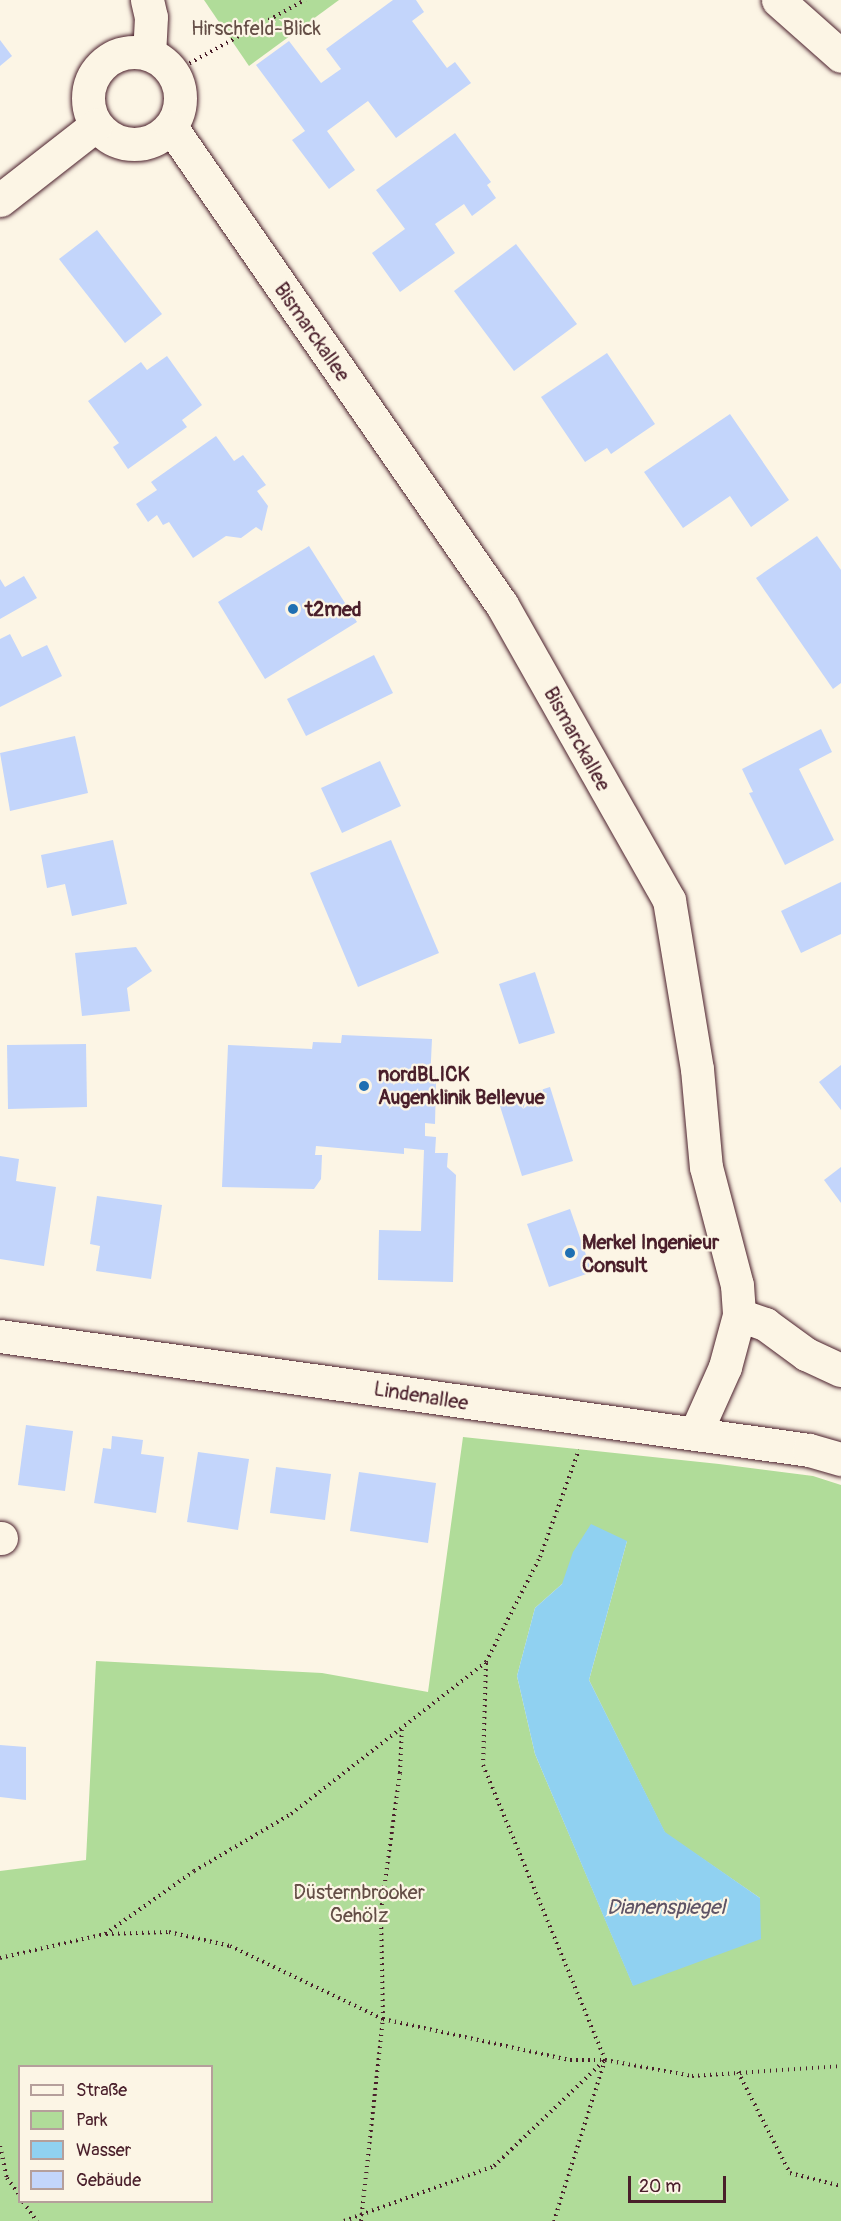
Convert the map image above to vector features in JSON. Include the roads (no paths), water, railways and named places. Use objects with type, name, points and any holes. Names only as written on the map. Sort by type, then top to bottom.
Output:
[{"type":"street","points":[[147,0],[161,63],[181,100],[171,127],[160,137],[133,144],[106,135],[96,125],[88,98],[97,70],[121,54],[161,63]]},
{"type":"street","points":[[778,0],[841,56]]},
{"type":"street","points":[[0,200],[96,125]]},
{"type":"street","name":"Bismarckallee","points":[[171,127],[502,605],[669,900],[697,1069],[706,1167],[737,1285],[739,1315],[725,1367],[694,1434]]},
{"type":"street","points":[[739,1315],[765,1324],[806,1354],[841,1370]]},
{"type":"street","name":"Lindenallee","points":[[0,1336],[590,1422],[809,1450],[841,1459]]},
{"type":"water","name":"Dianenspiegel","points":[[591,1524],[627,1541],[589,1680],[665,1832],[760,1898],[761,1939],[633,1986],[535,1754],[517,1676],[535,1608],[562,1584],[573,1552]]},
{"type":"place","name":"t2med","points":[[293,609]]},
{"type":"place","name":"nordBLICK Augenklinik Bellevue","points":[[364,1086]]},
{"type":"place","name":"Merkel Ingenieur Consult","points":[[570,1253]]},
{"type":"park label","name":"Hirschfeld-Blick","points":[[256,28]]},
{"type":"park label","name":"Düsternbrooker Gehölz","points":[[359,1904]]}]
